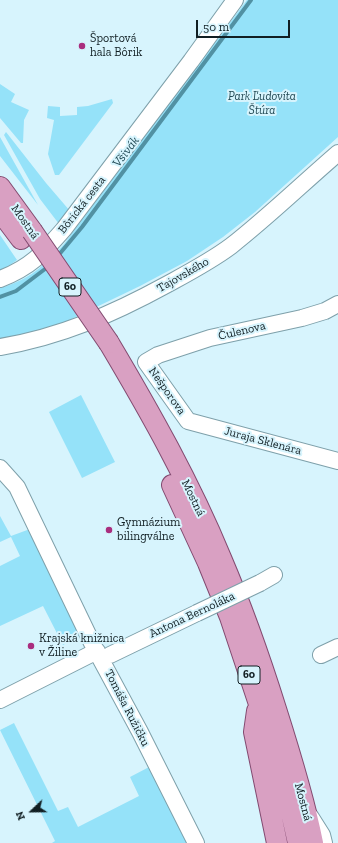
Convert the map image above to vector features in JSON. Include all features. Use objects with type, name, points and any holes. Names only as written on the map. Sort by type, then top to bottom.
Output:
[{"type":"main road","points":[[0,176],[24,232]]},
{"type":"main road","name":"Mostná","points":[[0,187],[24,232],[103,347],[139,393],[198,506],[221,556],[260,659],[287,742],[313,843]]},
{"type":"main road","name":"Mostná","points":[[0,211],[24,232]]},
{"type":"main road","points":[[0,221],[24,232]]},
{"type":"main road","name":"Mostná","points":[[103,347],[185,511],[230,617],[285,786],[298,843]]},
{"type":"main road","points":[[258,701],[254,732],[277,843]]},
{"type":"street","name":"Bôrická cesta","points":[[0,279],[23,269],[44,253],[192,61],[236,0]]},
{"type":"street","name":"Tajovského","points":[[0,347],[28,342],[58,334],[89,322],[145,297],[194,271],[262,222],[338,153]]},
{"type":"street","name":"Čulenova","points":[[146,362],[158,354],[210,338],[302,318],[338,304]]},
{"type":"street","name":"Nešporova","points":[[146,362],[188,420]]},
{"type":"street","name":"Juraja Sklenára","points":[[188,420],[338,461]]},
{"type":"street","name":"Tomáša Ružičku","points":[[0,468],[17,487],[103,653],[106,666],[196,843]]},
{"type":"street","name":"Antona Bernoláka","points":[[0,700],[103,653],[197,614],[274,575]]},
{"type":"street","points":[[321,655],[338,647]]},
{"type":"street","points":[[304,805],[322,835],[324,843]]},
{"type":"green space","name":"Park Ľudovíta Štúra","points":[[247,0],[338,0],[338,137],[255,212],[223,237],[187,261],[140,286],[59,325],[0,339],[0,288],[28,276],[50,259],[64,244]]},
{"type":"green space","points":[[0,84],[15,94],[11,102],[29,110],[24,120],[23,143],[21,143],[0,118]]},
{"type":"green space","points":[[112,99],[113,103],[59,175],[55,175],[48,154],[54,120],[47,118],[48,106],[60,107],[60,116],[77,115],[77,107],[88,106]]},
{"type":"green space","points":[[6,132],[70,211],[59,224],[40,199],[4,135]]},
{"type":"green space","points":[[0,137],[38,205],[0,156]]},
{"type":"green space","points":[[0,235],[17,260],[0,272]]},
{"type":"green space","points":[[81,395],[115,462],[82,478],[49,412]]},
{"type":"green space","points":[[0,516],[11,536],[30,529],[82,635],[63,645],[43,606],[0,626],[0,566],[20,556],[11,537],[0,542]]},
{"type":"green space","points":[[14,723],[58,811],[68,807],[78,827],[139,796],[130,777],[151,766],[190,843],[52,843],[55,841],[0,730]]},
{"type":"waterway","name":"Všivák","points":[[57,257],[82,227],[251,0]]},
{"type":"waterway","name":"Všivák","points":[[0,297],[16,291],[49,266]]},
{"type":"place","name":"Športová hala Bôrik","points":[[82,46]]},
{"type":"place","name":"Gymnázium bilingválne","points":[[109,530]]},
{"type":"place","name":"Krajská knižnica v Žiline","points":[[31,646]]}]
